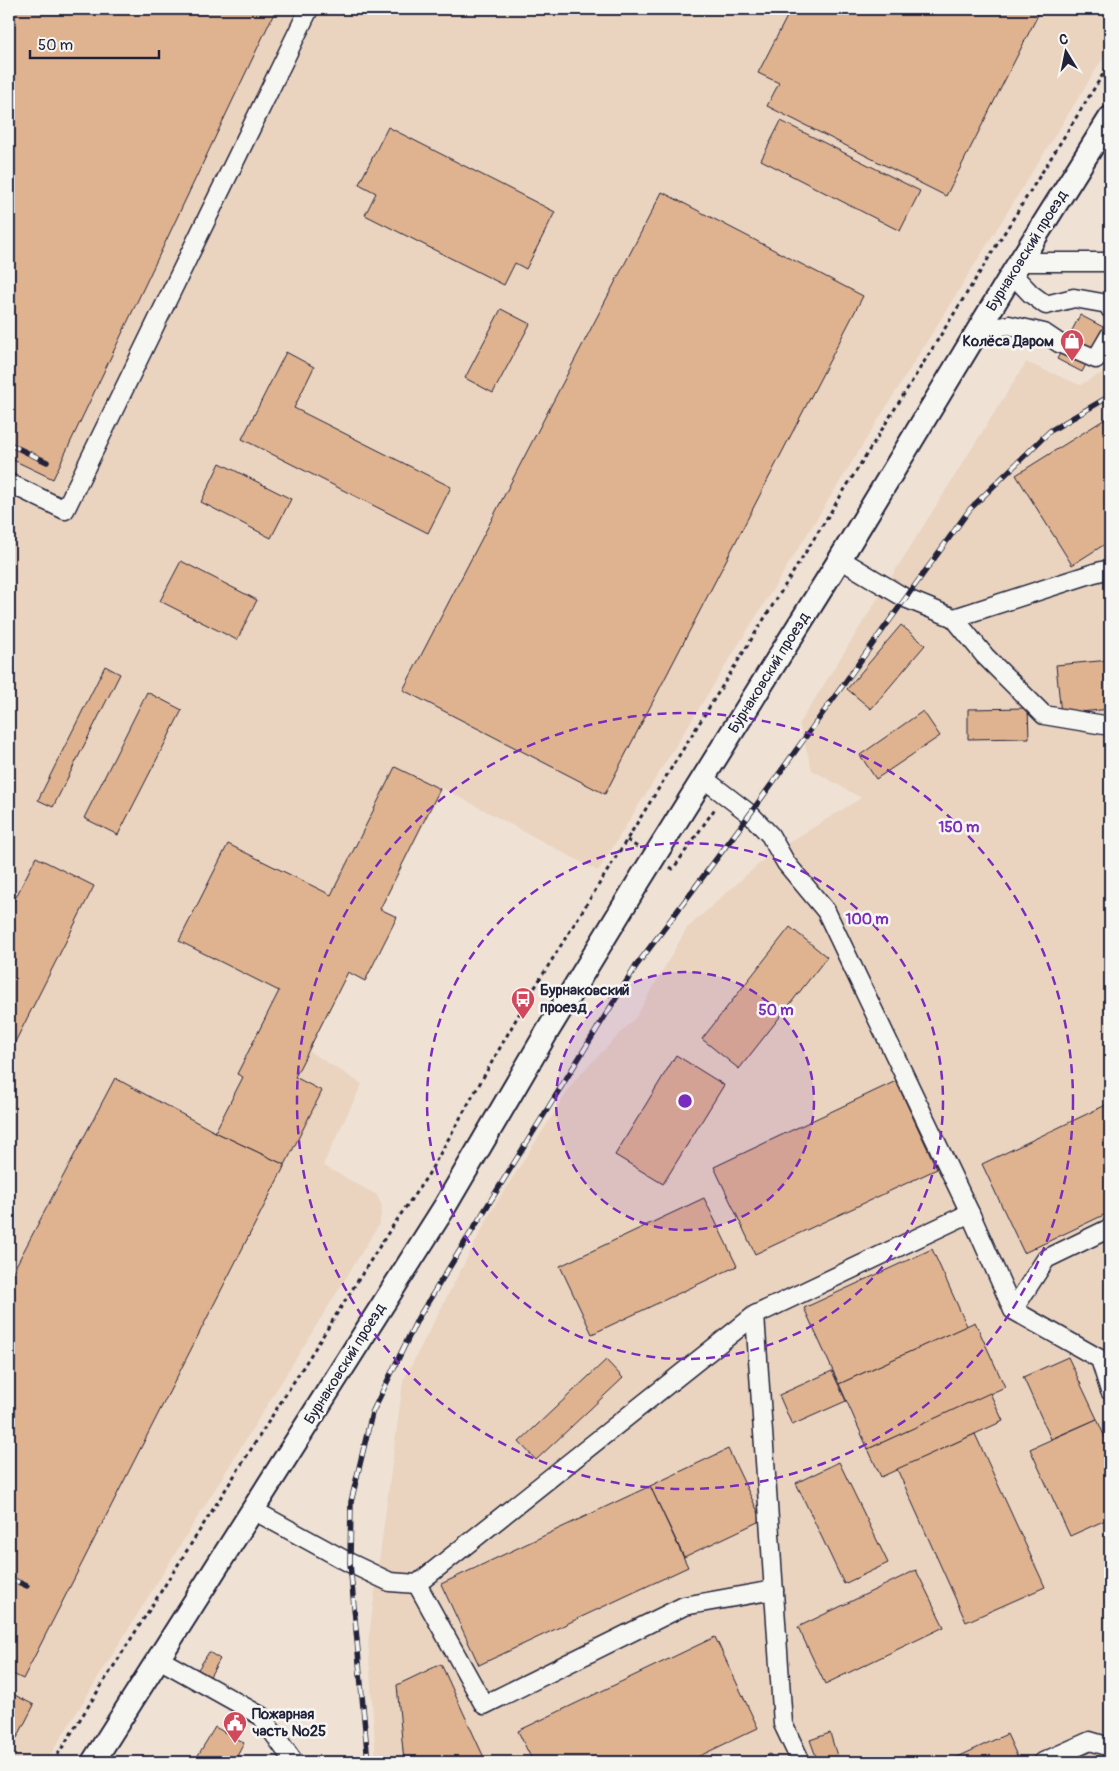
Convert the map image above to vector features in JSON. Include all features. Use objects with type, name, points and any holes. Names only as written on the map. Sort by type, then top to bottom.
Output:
[{"type":"main road","name":"Бурнаковский проезд","points":[[93,1762],[444,1208],[547,1032],[1110,118]]},
{"type":"lane","points":[[9,484],[65,510],[309,9]]},
{"type":"lane","points":[[1110,262],[1016,268],[1031,294],[1046,305],[1074,298],[1108,304],[1110,309]]},
{"type":"lane","points":[[978,331],[1009,325],[1044,333],[1059,343],[1096,359],[1110,335]]},
{"type":"lane","points":[[840,559],[905,598],[954,618],[984,656],[1044,715],[1110,726]]},
{"type":"lane","points":[[954,618],[1110,569]]},
{"type":"lane","points":[[703,778],[750,814],[770,835],[786,863],[826,910],[970,1213],[1013,1310],[1105,1357],[1110,1391]]},
{"type":"lane","points":[[253,1510],[350,1563],[390,1582],[418,1584],[755,1315],[970,1213]]},
{"type":"lane","points":[[1013,1310],[1046,1259],[1110,1228]]},
{"type":"lane","points":[[755,1315],[783,1724],[800,1762]]},
{"type":"lane","points":[[418,1584],[484,1706],[684,1606],[774,1590]]},
{"type":"lane","points":[[159,1659],[261,1716],[294,1762]]},
{"type":"lane","points":[[1043,1762],[1090,1741],[1110,1747]]},
{"type":"path","points":[[53,1762],[388,1232],[428,1175],[527,1000],[1110,64]]},
{"type":"shaded area","points":[[9,9],[1110,9],[1110,47],[598,871],[442,788],[309,1051],[362,1084],[323,1165],[377,1195],[382,1206],[380,1223],[46,1762],[9,1762]]},
{"type":"shaded area","points":[[1026,362],[1080,385],[1110,368],[1110,1762],[376,1762],[368,1643],[403,1381],[493,1208],[575,1080],[636,1017],[687,928],[770,854],[861,798],[812,770],[799,724]]},
{"type":"building","points":[[9,9],[276,9],[53,479],[9,458]]},
{"type":"building","points":[[791,9],[1041,9],[946,196],[767,106],[779,83],[758,73]]},
{"type":"building","points":[[781,121],[920,191],[900,231],[761,160]]},
{"type":"building","points":[[388,127],[555,212],[526,269],[515,263],[504,285],[365,215],[376,193],[359,184]]},
{"type":"building","points":[[662,192],[863,296],[605,794],[403,690]]},
{"type":"building","points":[[501,309],[530,324],[493,393],[465,378]]},
{"type":"building","points":[[1080,315],[1105,328],[1082,372],[1057,359]]},
{"type":"building","points":[[286,352],[314,367],[294,408],[451,487],[428,533],[242,439]]},
{"type":"building","points":[[1110,416],[1110,541],[1072,565],[1016,475]]},
{"type":"building","points":[[220,463],[291,499],[271,538],[201,502]]},
{"type":"building","points":[[181,561],[257,600],[237,640],[160,601]]},
{"type":"building","points":[[901,625],[925,645],[871,709],[847,689]]},
{"type":"building","points":[[1110,660],[1110,709],[1061,714],[1056,665]]},
{"type":"building","points":[[105,666],[120,674],[53,807],[38,800]]},
{"type":"building","points":[[147,692],[182,710],[118,835],[84,818]]},
{"type":"building","points":[[1028,708],[1029,738],[968,739],[968,709]]},
{"type":"building","points":[[923,711],[940,736],[876,779],[860,755]]},
{"type":"building","points":[[395,767],[440,789],[380,909],[397,917],[365,981],[348,972],[295,1077],[322,1091],[285,1165],[215,1132],[243,1077],[237,1074],[279,991],[179,941],[228,844],[331,895]]},
{"type":"building","points":[[36,857],[94,886],[9,1054],[9,911]]},
{"type":"building","points":[[790,927],[827,957],[739,1069],[702,1039]]},
{"type":"building","points":[[676,1055],[724,1085],[663,1184],[615,1155]]},
{"type":"building","points":[[115,1078],[215,1132],[285,1165],[23,1679],[9,1672],[9,1279]]},
{"type":"building","points":[[896,1081],[937,1169],[755,1254],[714,1167]]},
{"type":"building","points":[[1110,1103],[1110,1212],[1024,1253],[982,1164]]},
{"type":"building","points":[[704,1198],[737,1266],[592,1334],[560,1266]]},
{"type":"building","points":[[932,1249],[967,1326],[839,1384],[804,1308]]},
{"type":"building","points":[[975,1322],[1005,1387],[868,1449],[839,1384]]},
{"type":"building","points":[[1068,1357],[1097,1419],[1051,1439],[1023,1377]]},
{"type":"building","points":[[606,1360],[623,1378],[536,1460],[519,1442]]},
{"type":"building","points":[[832,1371],[846,1401],[792,1425],[779,1395]]},
{"type":"building","points":[[990,1393],[1003,1421],[881,1477],[868,1449]]},
{"type":"building","points":[[1097,1419],[1110,1449],[1110,1518],[1070,1536],[1030,1449]]},
{"type":"building","points":[[975,1434],[1045,1587],[966,1622],[897,1469]]},
{"type":"building","points":[[728,1449],[762,1520],[684,1557],[650,1486]]},
{"type":"building","points":[[839,1462],[888,1563],[844,1584],[796,1483]]},
{"type":"building","points":[[650,1486],[688,1567],[479,1665],[441,1584]]},
{"type":"building","points":[[916,1570],[944,1627],[825,1684],[798,1627]]},
{"type":"building","points":[[715,1637],[758,1728],[687,1762],[533,1762],[518,1731]]},
{"type":"building","points":[[209,1652],[220,1659],[209,1678],[197,1671]]},
{"type":"building","points":[[441,1664],[486,1762],[404,1762],[397,1685]]},
{"type":"building","points":[[9,1692],[34,1705],[17,1738],[9,1735]]},
{"type":"building","points":[[215,1727],[244,1743],[234,1762],[194,1762]]},
{"type":"building","points":[[830,1733],[837,1756],[818,1762],[810,1740]]},
{"type":"building","points":[[1007,1734],[1018,1758],[1010,1762],[947,1762]]},
{"type":"building","points":[[770,1754],[774,1762],[753,1762]]},
{"type":"railway","points":[[368,1762],[350,1563],[351,1502],[372,1413],[418,1318],[636,966],[750,814],[970,509],[1050,431],[1110,396]]},
{"type":"railway","points":[[9,444],[47,462]]},
{"type":"railway","points":[[9,1578],[27,1586]]},
{"type":"place","name":"Колёса Даром","points":[[1072,362]]},
{"type":"place","name":"Бурнаковский проезд","points":[[523,1020]]},
{"type":"place","name":"Пожарная часть №25","points":[[235,1744]]}]
